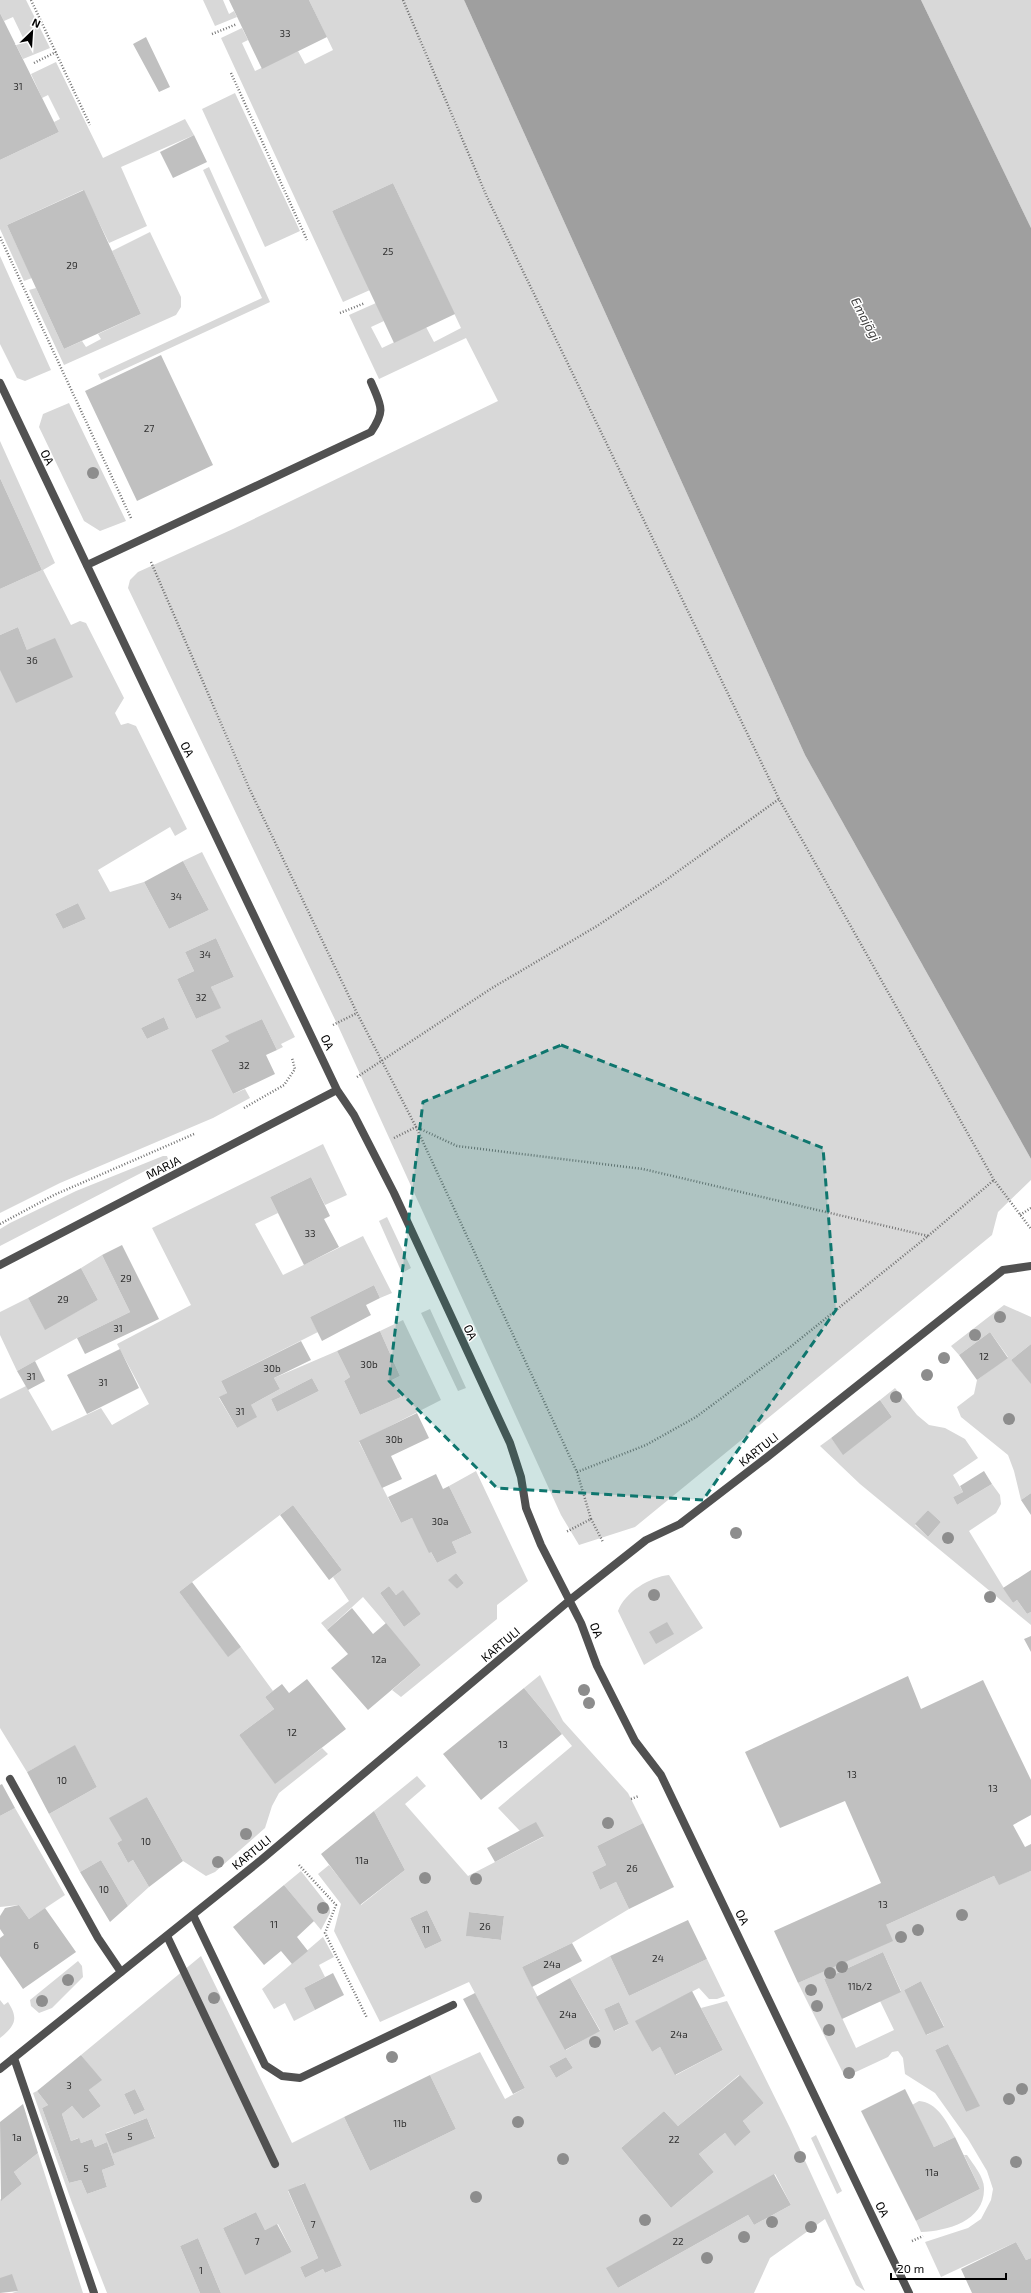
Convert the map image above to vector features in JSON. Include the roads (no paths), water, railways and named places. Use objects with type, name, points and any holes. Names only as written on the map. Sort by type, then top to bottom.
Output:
[{"type":"street","points":[[87,565],[141,538],[371,432],[380,420],[382,408],[371,382]]},
{"type":"street","name":"OA","points":[[0,383],[337,1090],[354,1114],[394,1193],[510,1443],[521,1477],[526,1508],[541,1545],[581,1623],[597,1666],[635,1741],[661,1775],[910,2293]]},
{"type":"street","name":"MARJA","points":[[0,1265],[337,1090]]},
{"type":"street","name":"KARTULI","points":[[0,2069],[262,1860],[570,1600],[646,1540],[680,1524],[760,1463],[1003,1270],[1031,1266]]},
{"type":"street","points":[[10,1779],[98,1938],[121,1972]]},
{"type":"street","points":[[193,1915],[266,2065],[282,2076],[300,2078],[453,2006]]},
{"type":"street","points":[[167,1936],[275,2164]]},
{"type":"street","points":[[14,2058],[94,2293]]},
{"type":"water","name":"Emajõgi","points":[[464,0],[921,0],[1031,228],[1031,1159],[805,755]]}]
